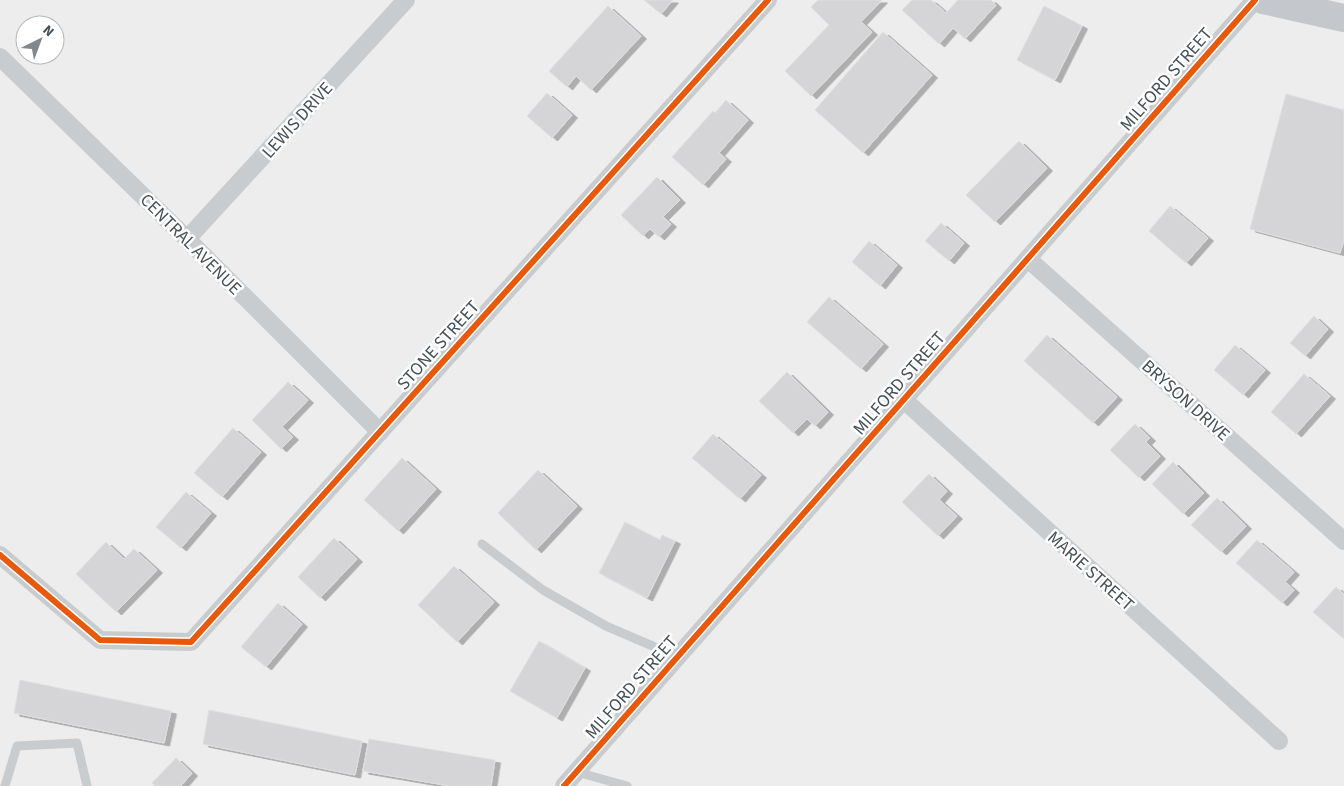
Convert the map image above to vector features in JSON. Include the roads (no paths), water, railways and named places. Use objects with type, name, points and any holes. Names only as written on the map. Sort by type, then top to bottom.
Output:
[{"type":"main road","points":[[1263,0],[1344,18]]},
{"type":"street","name":"LEWIS DRIVE","points":[[188,239],[406,0]]},
{"type":"street","name":"STONE STREET","points":[[0,555],[100,640],[191,642],[768,0]]},
{"type":"street","name":"MILFORD STREET","points":[[564,786],[1255,0]]},
{"type":"street","name":"CENTRAL AVENUE","points":[[0,57],[188,239],[380,432]]},
{"type":"street","name":"BRYSON DRIVE","points":[[1028,259],[1344,541]]},
{"type":"street","name":"MARIE STREET","points":[[904,400],[1278,742]]},
{"type":"lane","points":[[482,544],[543,590],[606,626],[678,657]]},
{"type":"lane","points":[[5,786],[17,746],[77,743],[87,786]]},
{"type":"lane","points":[[577,772],[627,786]]}]
